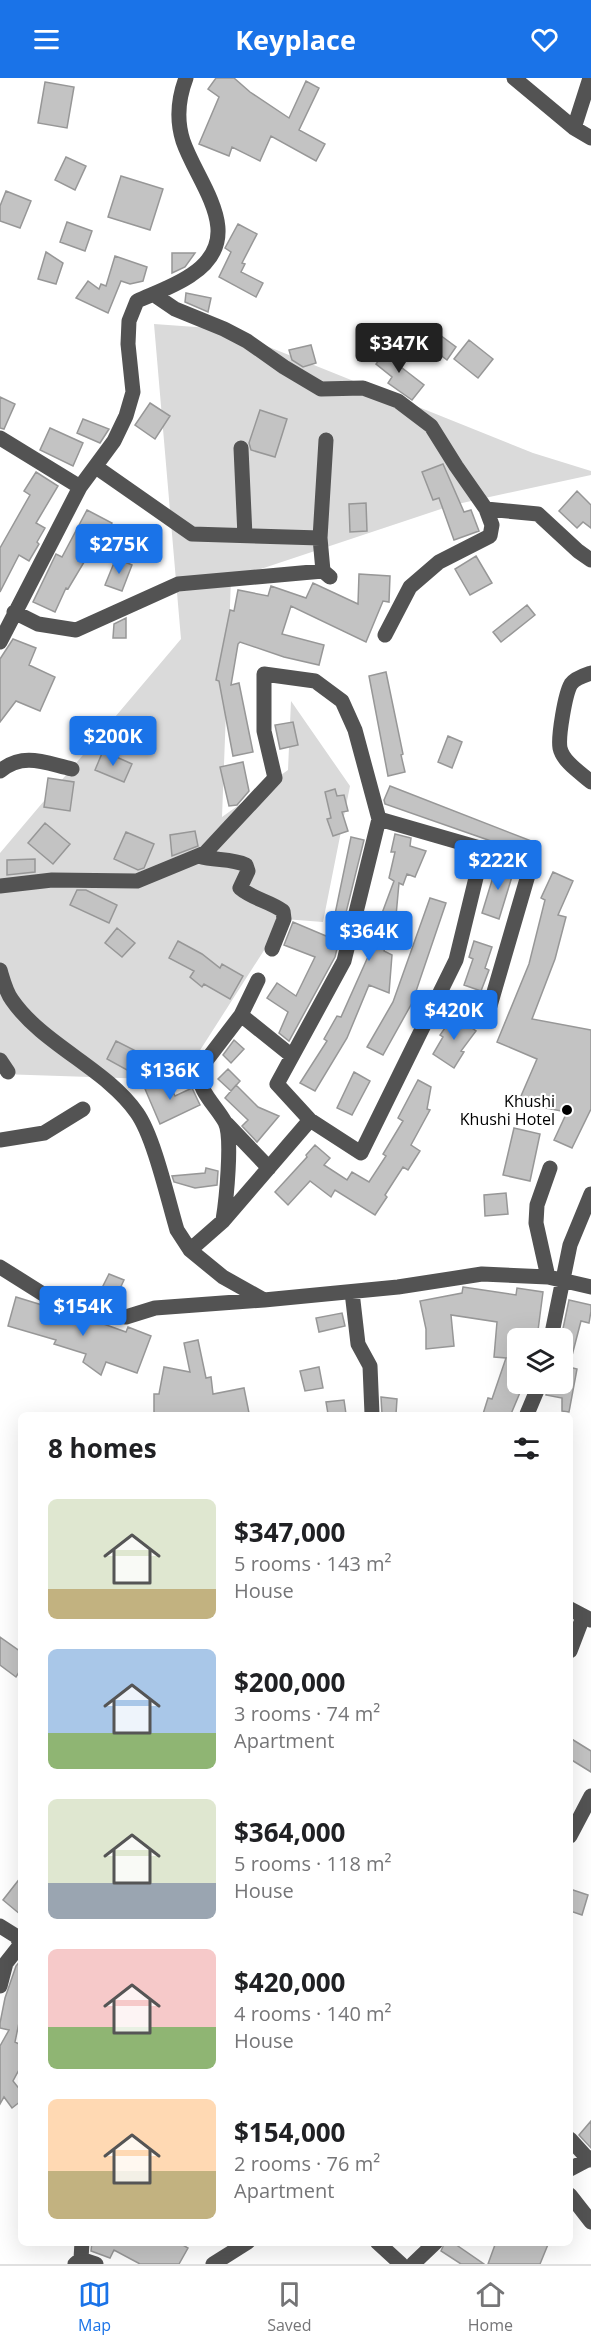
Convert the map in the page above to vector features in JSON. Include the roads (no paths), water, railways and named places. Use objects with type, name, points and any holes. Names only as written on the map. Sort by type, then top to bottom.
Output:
[{"type":"street","points":[[0,642],[80,487],[114,441],[126,416],[133,392],[128,344],[129,321],[137,301],[192,274],[213,254],[219,235],[217,217],[183,140],[178,119],[180,95],[186,78]]},
{"type":"street","points":[[514,78],[574,128],[591,138]]},
{"type":"street","points":[[574,128],[590,78]]},
{"type":"street","points":[[153,294],[175,309],[247,341],[321,389],[363,388],[398,401],[431,426],[486,509],[492,525],[490,536],[439,562],[410,587],[384,635]]},
{"type":"street","points":[[0,438],[80,487]]},
{"type":"street","points":[[14,612],[38,624],[76,630],[178,584],[327,574],[320,538],[326,440]]},
{"type":"street","points":[[241,448],[245,536]]},
{"type":"street","points":[[96,467],[192,534],[320,538]]},
{"type":"street","points":[[486,509],[538,514],[591,560]]},
{"type":"street","points":[[591,673],[571,684],[560,725],[560,748],[565,759],[591,782]]},
{"type":"street","points":[[0,886],[52,880],[136,881],[206,853],[275,778],[264,731],[264,674],[315,681],[342,701],[355,730],[379,819],[344,961],[277,1084],[310,1120],[361,1153],[456,960],[483,849]]},
{"type":"street","points":[[0,771],[7,765],[26,758],[72,769]]},
{"type":"street","points":[[379,819],[531,865],[487,1016]]},
{"type":"street","points":[[199,856],[221,860],[231,859],[246,865],[248,871],[240,888],[249,896],[283,911],[285,919],[272,949]]},
{"type":"street","points":[[0,970],[10,999],[34,1026],[116,1090],[138,1113],[146,1131],[177,1230],[190,1250],[223,1277],[264,1300]]},
{"type":"street","points":[[258,980],[241,1015],[199,1070],[202,1089],[226,1124],[269,1167]]},
{"type":"street","points":[[241,1015],[292,1056]]},
{"type":"street","points":[[0,1140],[44,1133],[83,1108]]},
{"type":"street","points":[[190,1250],[223,1221],[310,1120]]},
{"type":"street","points":[[223,1221],[227,1189],[226,1124]]},
{"type":"street","points":[[548,1277],[536,1223],[537,1204],[550,1168]]},
{"type":"street","points":[[553,1328],[570,1245],[591,1194]]},
{"type":"street","points":[[0,1267],[62,1306],[126,1317],[155,1308],[352,1292],[482,1274],[548,1277],[591,1287]]},
{"type":"street","points":[[352,1292],[358,1344],[370,1366],[372,1412]]},
{"type":"street","points":[[530,1412],[536,1394]]},
{"type":"street","points":[[573,1641],[581,1615]]},
{"type":"street","points":[[573,1830],[591,1796]]},
{"type":"street","points":[[0,1926],[18,1939]]},
{"type":"street","points":[[0,1986],[6,1963],[18,1948]]},
{"type":"street","points":[[573,2142],[590,2159],[573,2168]]},
{"type":"street","points":[[573,2199],[591,2222]]},
{"type":"street","points":[[81,2246],[78,2262],[96,2264]]},
{"type":"street","points":[[213,2264],[242,2246]]},
{"type":"street","points":[[381,2246],[401,2264]]},
{"type":"street","points":[[413,2264],[432,2246]]},
{"type":"place","name":"Khushi Khushi Hotel","points":[[567,1110]]}]
